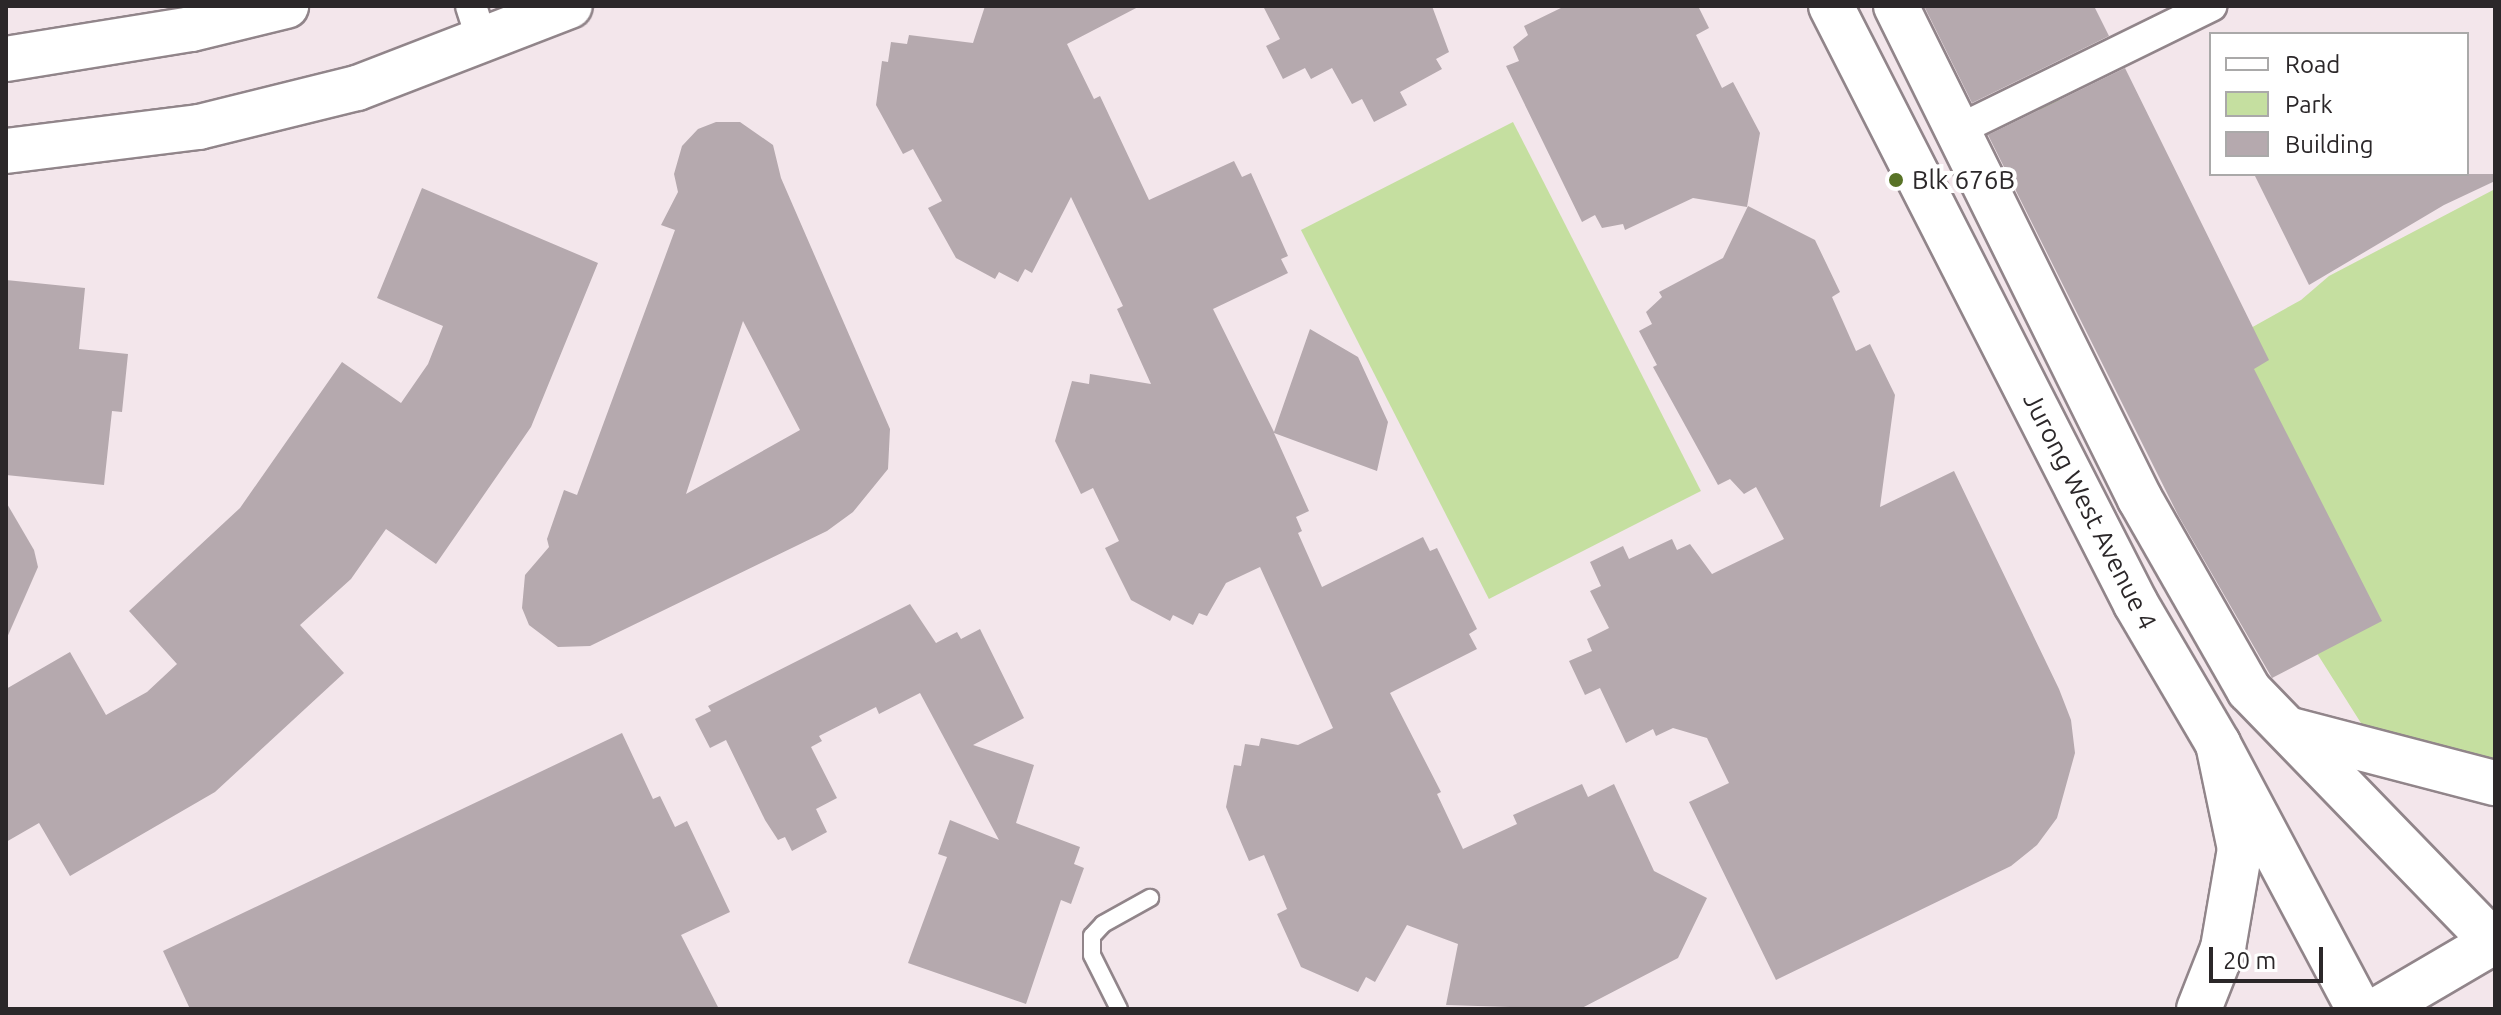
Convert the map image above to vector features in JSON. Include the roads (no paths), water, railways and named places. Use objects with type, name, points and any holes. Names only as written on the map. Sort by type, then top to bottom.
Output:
[{"type":"main road","points":[[6,59],[191,29],[286,6]]},
{"type":"main road","points":[[6,151],[199,127],[357,88],[476,22],[570,6]]},
{"type":"main road","name":"Jurong West Avenue 4","points":[[1831,6],[2136,604],[2218,744],[2359,1009]]},
{"type":"main road","name":"Jurong West Avenue 4","points":[[1896,6],[1960,129],[2140,499],[2249,690],[2494,942]]},
{"type":"main road","points":[[2291,730],[2495,783]]},
{"type":"main road","points":[[2199,1009],[2223,948],[2240,849],[2218,744]]},
{"type":"main road","points":[[2379,1009],[2494,942]]},
{"type":"street","points":[[1960,129],[2211,6]]},
{"type":"lane","points":[[1119,1009],[1092,955],[1092,936],[1103,924],[1150,898]]},
{"type":"place","name":"Blk 676B","points":[[1896,180]]}]
